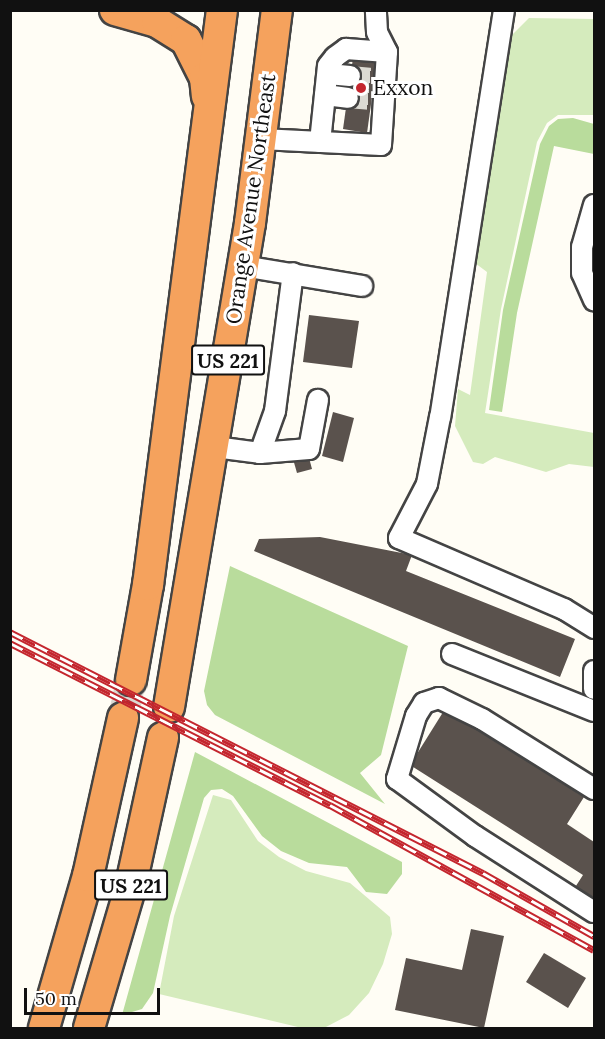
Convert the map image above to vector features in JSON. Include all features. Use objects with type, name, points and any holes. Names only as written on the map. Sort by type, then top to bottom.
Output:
[{"type":"highway","points":[[115,10],[157,22],[186,40],[205,78],[210,121]]},
{"type":"highway","name":"US 221","points":[[130,680],[148,585],[210,121],[222,10]]},
{"type":"highway","name":"Orange Avenue Northeast","points":[[170,707],[215,447],[243,266],[277,10]]},
{"type":"highway","name":"US 221","points":[[45,1029],[88,876],[123,718]]},
{"type":"highway","name":"US 221","points":[[89,1029],[127,900],[163,738]]},
{"type":"lane","points":[[261,139],[381,145],[378,101],[380,79],[387,52],[377,32],[376,10]]},
{"type":"lane","points":[[504,10],[440,417],[427,484],[399,538],[564,609],[594,628]]},
{"type":"lane","points":[[321,142],[328,66],[346,49],[387,52]]},
{"type":"lane","points":[[328,74],[350,76]]},
{"type":"lane","points":[[325,95],[348,98]]},
{"type":"lane","points":[[594,205],[582,247],[582,273],[594,300]]},
{"type":"lane","points":[[243,266],[362,286]]},
{"type":"lane","points":[[260,453],[275,411],[293,273]]},
{"type":"lane","points":[[215,447],[260,453],[309,449],[318,400]]},
{"type":"lane","points":[[452,654],[594,711]]},
{"type":"lane","points":[[594,671],[594,688]]},
{"type":"lane","points":[[594,789],[482,719],[439,698],[424,704],[417,716],[397,779],[475,836],[594,912]]},
{"type":"green space","points":[[529,18],[594,19],[594,115],[558,115],[547,123],[537,142],[501,309],[485,413],[594,433],[594,467],[569,464],[546,472],[495,457],[483,464],[473,462],[455,426],[458,389],[470,395],[487,272],[475,263],[501,83],[512,35]]},
{"type":"green space","points":[[573,118],[594,124],[594,154],[554,146],[517,313],[502,412],[489,410],[503,310],[540,144],[549,126],[558,119]]},
{"type":"green space","points":[[230,566],[408,646],[381,755],[360,773],[385,804],[215,715],[207,705],[204,691]]},
{"type":"green space","points":[[195,752],[402,862],[402,874],[387,894],[366,892],[347,867],[309,863],[281,851],[262,836],[233,796],[222,789],[211,790],[204,798],[170,916],[153,993],[142,1009],[122,1015]]},
{"type":"green space","points":[[213,795],[231,800],[258,841],[279,857],[306,871],[350,883],[390,917],[392,934],[383,964],[369,993],[349,1015],[324,1028],[302,1028],[159,994],[174,916]]},
{"type":"building","name":"Exxon","points":[[353,58],[377,61],[367,133],[343,129]]},
{"type":"building","points":[[309,315],[359,321],[352,368],[303,362]]},
{"type":"building","points":[[333,412],[354,418],[343,462],[322,456]]},
{"type":"building","points":[[308,454],[312,469],[297,473],[293,459]]},
{"type":"building","points":[[320,537],[412,555],[406,571],[575,639],[560,677],[254,551],[259,539]]},
{"type":"building","points":[[445,709],[584,797],[567,824],[594,842],[594,902],[574,889],[583,875],[410,765]]},
{"type":"building","points":[[471,929],[504,936],[484,1028],[395,1010],[406,958],[462,970]]},
{"type":"building","points":[[544,953],[586,978],[568,1008],[526,982]]},
{"type":"tunnel","points":[[350,76],[375,78]]},
{"type":"tunnel","points":[[348,98],[372,100]]},
{"type":"tunnel","points":[[123,718],[131,680]]},
{"type":"railway","points":[[10,632],[483,873],[594,936]]},
{"type":"railway","points":[[10,643],[330,805],[594,950]]},
{"type":"place","name":"Exxon","points":[[361,88]]}]
